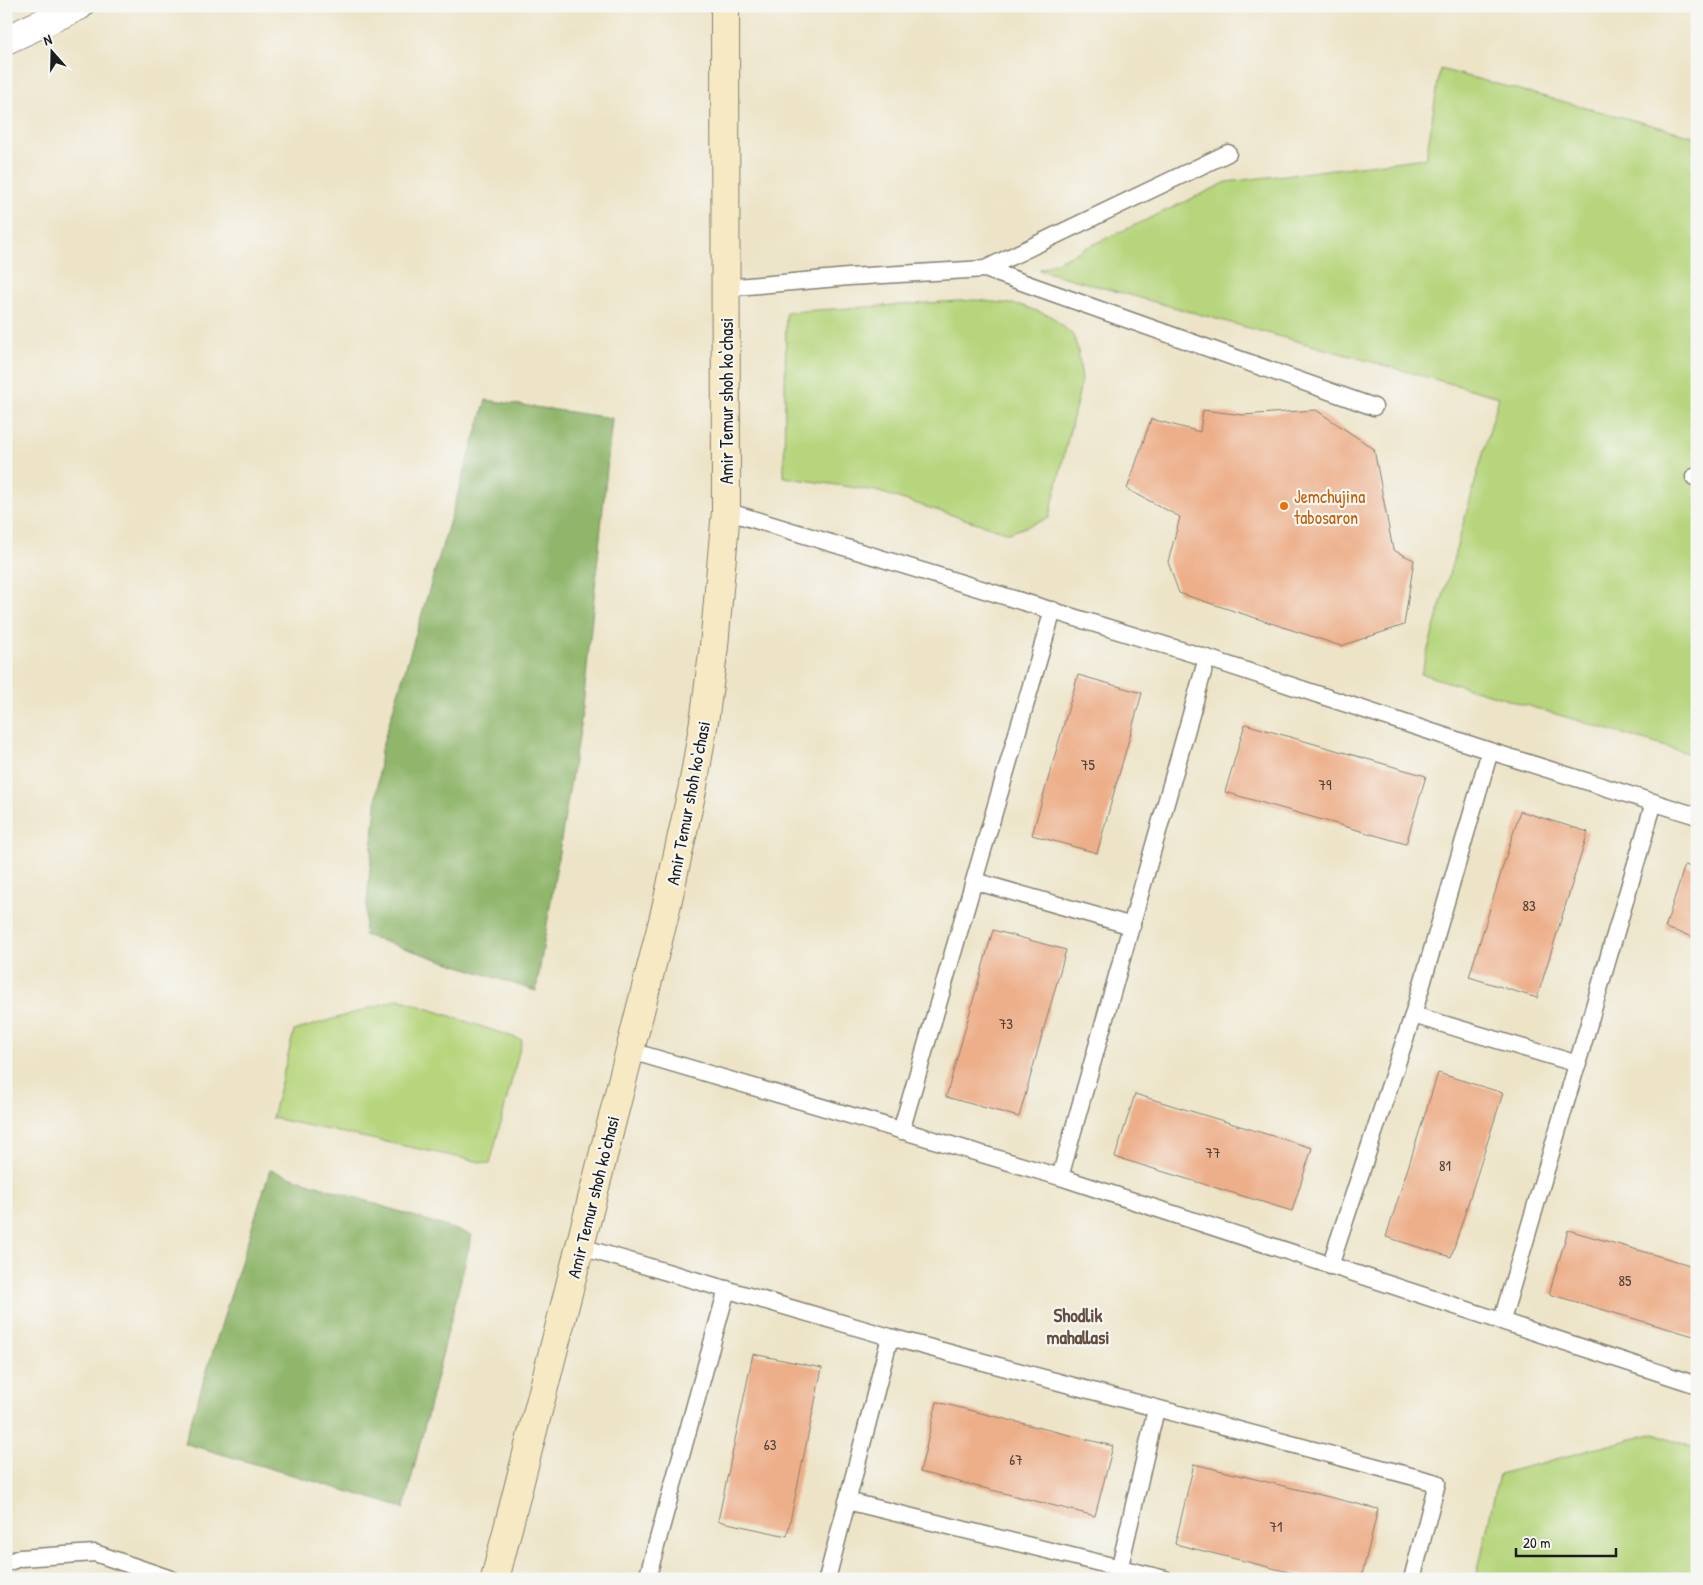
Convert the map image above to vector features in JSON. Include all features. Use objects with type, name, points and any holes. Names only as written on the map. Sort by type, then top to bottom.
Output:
[{"type":"main road","name":"Amir Temur shoh ko‘chasi","points":[[495,1579],[666,908],[693,786],[714,646],[726,511],[725,6]]},
{"type":"street","points":[[6,40],[79,6]]},
{"type":"lane","points":[[726,288],[849,277],[985,269],[1228,153]]},
{"type":"lane","points":[[985,269],[1374,406]]},
{"type":"lane","points":[[726,511],[1207,658],[1490,751],[1697,816]]},
{"type":"lane","points":[[901,1131],[1052,610]]},
{"type":"lane","points":[[1060,1177],[1207,658]]},
{"type":"lane","points":[[1330,1266],[1413,1015],[1490,751]]},
{"type":"lane","points":[[1502,1320],[1654,802]]},
{"type":"lane","points":[[974,880],[1132,926]]},
{"type":"lane","points":[[1413,1015],[1578,1064]]},
{"type":"lane","points":[[631,1051],[1060,1177],[1697,1385]]},
{"type":"lane","points":[[581,1247],[890,1337],[1437,1483],[1412,1579]]},
{"type":"lane","points":[[647,1579],[727,1289]]},
{"type":"lane","points":[[827,1579],[890,1337]]},
{"type":"lane","points":[[1118,1573],[1156,1409]]},
{"type":"lane","points":[[848,1501],[1118,1573],[1165,1579]]},
{"type":"lane","points":[[6,1563],[20,1558],[95,1553],[171,1579]]},
{"type":"green space","points":[[1440,69],[1697,137],[1697,756],[1421,674],[1499,397],[1039,270],[1227,182],[1426,158]]},
{"type":"green space","points":[[975,300],[1020,305],[1051,316],[1073,335],[1078,350],[1082,380],[1049,518],[1009,533],[876,491],[784,477],[786,312]]},
{"type":"green space","points":[[486,400],[612,418],[583,707],[536,991],[364,935],[381,750]]},
{"type":"green space","points":[[399,999],[522,1040],[490,1164],[272,1118],[294,1031]]},
{"type":"green space","points":[[270,1170],[472,1235],[404,1508],[184,1443]]},
{"type":"green space","points":[[1655,1433],[1697,1449],[1697,1579],[1476,1579],[1499,1474]]},
{"type":"building","points":[[1203,410],[1242,415],[1316,410],[1374,449],[1393,550],[1414,560],[1404,625],[1341,646],[1179,593],[1168,562],[1180,517],[1127,489],[1151,419],[1200,432]]},
{"type":"building","points":[[1078,675],[1142,693],[1097,853],[1032,835]]},
{"type":"building","points":[[1245,724],[1426,776],[1406,844],[1225,792]]},
{"type":"building","points":[[1520,811],[1588,832],[1537,998],[1469,977]]},
{"type":"building","points":[[1685,865],[1697,869],[1697,938],[1665,928]]},
{"type":"building","points":[[993,930],[1066,950],[1019,1117],[946,1097]]},
{"type":"building","points":[[1438,1073],[1503,1093],[1451,1257],[1386,1237]]},
{"type":"building","points":[[1135,1094],[1312,1148],[1292,1211],[1115,1157]]},
{"type":"building","points":[[1568,1230],[1697,1267],[1697,1337],[1549,1294]]},
{"type":"building","points":[[753,1354],[822,1368],[787,1536],[718,1521]]},
{"type":"building","points":[[937,1402],[1113,1446],[1095,1516],[920,1472]]},
{"type":"building","points":[[1194,1464],[1378,1509],[1361,1579],[1317,1579],[1175,1544]]},
{"type":"place","name":"Jemchujina tabosaron","points":[[1284,506]]},
{"type":"district","name":"Shodlik mahallasi","points":[[1078,1326]]}]
